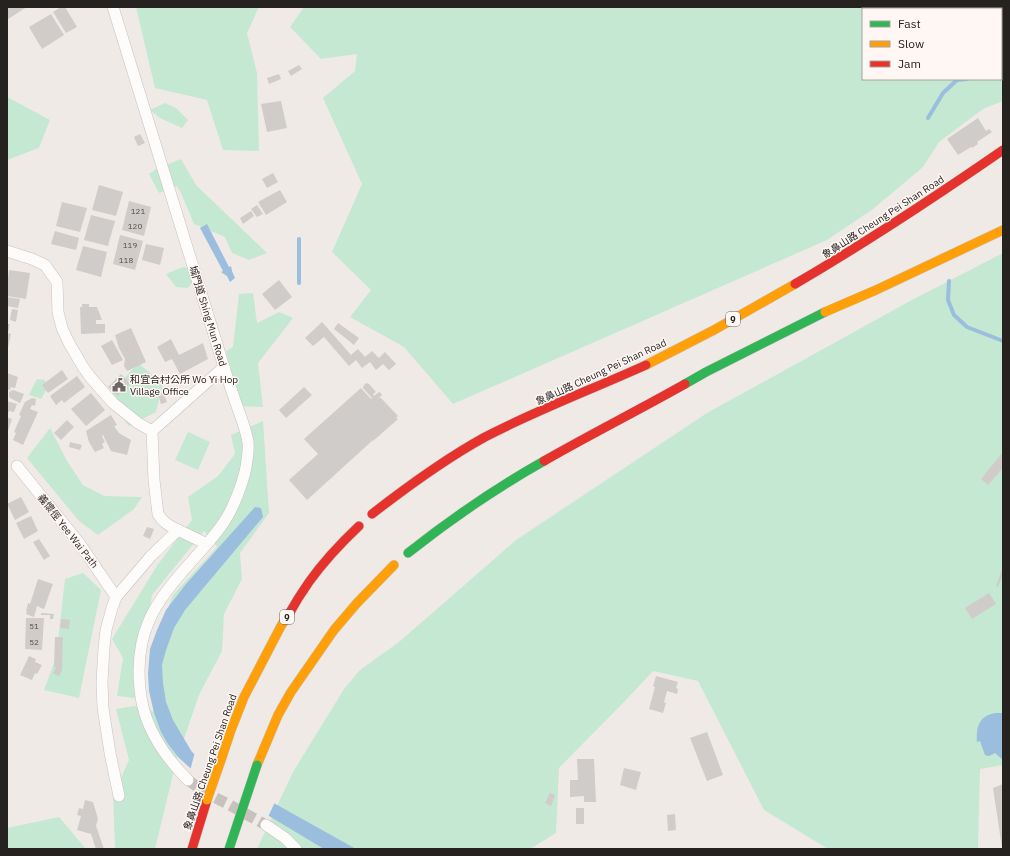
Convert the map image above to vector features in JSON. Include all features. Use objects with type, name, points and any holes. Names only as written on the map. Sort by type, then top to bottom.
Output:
[{"type":"highway","name":"象鼻山路 Cheung Pei Shan Road","points":[[372,514],[406,488],[485,438],[674,351],[783,292],[932,199],[1003,150]]},
{"type":"highway","points":[[408,553],[465,511],[528,470],[706,372],[814,317],[1003,230]]},
{"type":"highway","name":"象鼻山路 Cheung Pei Shan Road","points":[[192,849],[234,720],[257,671],[281,626],[309,582],[340,544],[359,526]]},
{"type":"highway","points":[[229,849],[256,765],[278,715],[291,692],[334,630],[357,603],[394,565]]},
{"type":"street","name":"城門道 Shing Mun Road","points":[[113,7],[248,443],[246,469],[232,509],[217,533],[175,579],[157,604],[142,640],[139,679],[143,707],[151,730],[163,752],[188,780]]},
{"type":"street","points":[[7,251],[45,265],[57,282],[58,312],[62,328],[83,367],[113,402],[138,423],[152,432]]},
{"type":"street","points":[[152,432],[224,367]]},
{"type":"street","points":[[152,432],[154,480],[158,514],[166,524],[207,544]]},
{"type":"street","name":"義懷徑 Yee Wai Path","points":[[17,466],[80,544],[116,597]]},
{"type":"street","points":[[119,796],[103,708],[102,682],[106,630],[116,597],[151,556],[178,530]]},
{"type":"street","points":[[266,825],[285,838],[296,849]]},
{"type":"green space","points":[[136,7],[259,7],[247,33],[257,73],[259,151],[223,150],[207,100],[155,88]]},
{"type":"green space","points":[[304,7],[1003,7],[1003,101],[983,109],[939,142],[923,167],[873,209],[827,240],[453,404],[404,347],[350,317],[371,290],[332,252],[362,184],[323,98],[355,71],[357,54],[321,59],[290,27]]},
{"type":"green space","points":[[7,97],[50,120],[39,148],[7,160]]},
{"type":"green space","points":[[165,103],[176,108],[188,120],[182,128],[160,118],[150,110]]},
{"type":"green space","points":[[181,159],[196,185],[267,253],[249,260],[232,253],[225,237],[194,224],[177,186],[159,193],[149,174],[156,169]]},
{"type":"green space","points":[[1003,253],[1003,765],[980,769],[978,849],[828,849],[764,810],[698,681],[653,671],[559,768],[556,833],[530,849],[257,849],[293,772],[344,689],[360,670],[399,642],[516,540],[707,413],[910,301]]},
{"type":"green space","points":[[183,267],[202,270],[188,288],[176,287],[166,274]]},
{"type":"green space","points":[[253,293],[257,323],[279,312],[293,318],[258,363],[263,407],[239,406],[226,351],[233,347],[239,294]]},
{"type":"green space","points":[[138,363],[163,384],[156,412],[129,426],[107,398]]},
{"type":"green space","points":[[37,379],[45,380],[47,389],[41,399],[29,395]]},
{"type":"green space","points":[[263,421],[269,513],[240,553],[242,579],[224,614],[222,651],[199,695],[184,739],[182,737],[155,849],[114,849],[113,796],[129,760],[116,709],[134,706],[158,713],[155,641],[173,595],[217,547],[204,531],[152,595],[135,698],[117,696],[123,658],[112,639],[158,564],[192,520],[188,497],[218,476],[235,454],[231,435]]},
{"type":"green space","points":[[50,428],[67,461],[83,485],[104,496],[142,497],[134,509],[98,535],[79,521],[27,458]]},
{"type":"green space","points":[[188,432],[210,442],[198,470],[175,460]]},
{"type":"green space","points":[[83,573],[101,590],[79,698],[44,690],[56,658],[65,579]]},
{"type":"green space","points":[[59,817],[86,849],[7,849],[7,828]]},
{"type":"water","points":[[207,224],[229,267],[231,266],[235,278],[230,282],[227,276],[221,272],[223,271],[200,228]]},
{"type":"water","points":[[255,507],[261,508],[263,517],[185,610],[174,628],[162,665],[166,702],[173,720],[192,752],[213,769],[356,849],[324,849],[269,816],[207,783],[179,758],[168,744],[161,732],[154,713],[149,691],[148,674],[150,649],[166,610],[186,584]]},
{"type":"water","points":[[995,713],[1003,713],[1003,760],[995,753],[989,756],[985,755],[980,741],[977,742],[977,732],[980,723],[985,717]]},
{"type":"pier","points":[[195,752],[214,767],[275,802],[268,817],[206,784],[190,771]]},
{"type":"building","points":[[7,7],[27,7],[8,19]]},
{"type":"building","points":[[61,7],[65,7],[77,27],[66,33],[53,12]]},
{"type":"building","points":[[51,14],[64,35],[42,49],[29,27]]},
{"type":"building","points":[[299,65],[302,69],[291,76],[288,71]]},
{"type":"building","points":[[279,74],[281,79],[269,84],[267,78]]},
{"type":"building","points":[[281,101],[287,128],[267,132],[261,104]]},
{"type":"building","points":[[978,118],[986,131],[989,129],[992,132],[977,142],[978,144],[958,155],[947,139]]},
{"type":"building","points":[[140,134],[145,143],[138,146],[134,137]]},
{"type":"building","points":[[273,173],[278,182],[267,188],[262,179]]},
{"type":"building","points":[[99,185],[123,192],[116,216],[92,210]]},
{"type":"building","points":[[280,190],[287,202],[266,215],[258,202]]},
{"type":"building","points":[[129,201],[151,207],[144,236],[122,230]]},
{"type":"building","points":[[62,202],[87,208],[80,232],[56,226]]},
{"type":"building","points":[[257,205],[263,214],[257,217],[251,209]]},
{"type":"building","points":[[251,211],[254,216],[243,224],[240,218]]},
{"type":"building","points":[[91,215],[115,221],[108,246],[84,240]]},
{"type":"building","points":[[55,231],[79,238],[76,250],[51,244]]},
{"type":"building","points":[[120,235],[143,241],[135,270],[113,264]]},
{"type":"building","points":[[146,244],[164,248],[160,265],[142,260]]},
{"type":"building","points":[[83,246],[107,252],[101,277],[76,270]]},
{"type":"building","points":[[9,270],[30,273],[26,299],[7,296]]},
{"type":"building","points":[[279,280],[292,297],[275,310],[262,294]]},
{"type":"building","points":[[7,297],[20,299],[18,308],[7,306]]},
{"type":"building","points":[[82,304],[89,304],[89,307],[97,307],[102,320],[96,320],[96,324],[105,324],[105,333],[81,334],[80,307],[82,307]]},
{"type":"building","points":[[12,309],[18,310],[16,322],[10,320]]},
{"type":"building","points":[[322,322],[351,355],[358,349],[365,357],[372,351],[379,358],[385,352],[396,364],[389,370],[383,364],[376,370],[370,362],[362,368],[356,360],[349,366],[324,337],[313,346],[305,338]]},
{"type":"building","points":[[338,323],[359,338],[354,345],[334,329]]},
{"type":"building","points":[[7,324],[10,324],[8,333],[11,334],[8,348]]},
{"type":"building","points":[[131,328],[146,362],[127,371],[124,366],[125,359],[119,348],[115,335]]},
{"type":"building","points":[[171,339],[179,355],[203,343],[208,359],[180,374],[172,359],[165,362],[157,347]]},
{"type":"building","points":[[112,340],[123,360],[112,365],[101,346]]},
{"type":"building","points":[[62,370],[68,379],[48,393],[42,385]]},
{"type":"building","points":[[7,373],[18,377],[15,388],[11,387],[10,390],[7,389]]},
{"type":"building","name":"和宜合村公所 Wo Yi Hop Village Office","points":[[121,374],[130,383],[118,396],[108,387]]},
{"type":"building","points":[[77,376],[85,387],[64,403],[62,400],[56,405],[50,396]]},
{"type":"building","points":[[366,383],[369,384],[376,392],[373,394],[374,396],[379,392],[381,393],[382,395],[379,398],[381,398],[398,416],[396,418],[398,419],[307,500],[289,480],[318,454],[304,439],[361,388],[371,399],[372,398],[363,388]]},
{"type":"building","points":[[304,387],[312,395],[286,418],[279,410]]},
{"type":"building","points":[[13,390],[24,394],[20,403],[10,398],[9,392]]},
{"type":"building","points":[[163,392],[167,402],[161,404],[158,394]]},
{"type":"building","points":[[91,393],[105,410],[86,426],[71,409]]},
{"type":"building","points":[[32,398],[36,399],[35,406],[32,405],[30,409],[38,412],[23,445],[13,440],[16,433],[14,432],[25,402]]},
{"type":"building","points":[[7,401],[17,404],[14,412],[9,411],[7,416]]},
{"type":"building","points":[[111,415],[117,425],[114,426],[119,433],[131,440],[127,455],[111,451],[103,435],[102,436],[105,442],[102,444],[104,448],[95,452],[89,442],[86,431]]},
{"type":"building","points":[[7,417],[12,419],[7,434]]},
{"type":"building","points":[[67,420],[74,427],[61,440],[54,433]]},
{"type":"building","points":[[70,442],[82,445],[80,450],[69,447]]},
{"type":"building","points":[[1003,452],[1003,468],[988,485],[981,479]]},
{"type":"building","points":[[21,497],[29,512],[15,520],[7,504]]},
{"type":"building","points":[[31,516],[38,531],[24,539],[16,523]]},
{"type":"building","points":[[147,527],[154,529],[150,539],[143,536]]},
{"type":"building","points":[[39,539],[50,556],[44,560],[33,542]]},
{"type":"building","points":[[1003,567],[1003,574],[998,587],[996,586]]},
{"type":"building","points":[[38,579],[53,584],[44,609],[37,606],[34,617],[26,614],[26,611],[28,603],[30,604]]},
{"type":"building","points":[[989,593],[996,604],[972,619],[965,608]]},
{"type":"building","points":[[41,613],[54,614],[53,619],[50,619],[50,615],[41,615]]},
{"type":"building","points":[[26,618],[44,618],[42,650],[25,649]]},
{"type":"building","points":[[61,619],[70,620],[69,629],[60,628]]},
{"type":"building","points":[[55,637],[63,637],[62,670],[59,676],[53,673],[56,667],[54,667]]},
{"type":"building","points":[[29,656],[36,659],[35,662],[42,665],[37,674],[35,673],[32,680],[20,675]]},
{"type":"building","points":[[656,676],[678,682],[676,688],[678,689],[677,694],[667,691],[663,713],[649,709],[655,687],[653,686]]},
{"type":"building","points":[[707,732],[723,775],[707,781],[690,738]]},
{"type":"building","points":[[577,759],[594,759],[596,802],[584,802],[584,796],[570,797],[570,780],[578,780]]},
{"type":"building","points":[[624,768],[641,772],[636,790],[620,785]]},
{"type":"building","points":[[1003,784],[1003,848],[1002,848],[993,788]]},
{"type":"building","points":[[550,793],[555,795],[551,806],[545,803]]},
{"type":"building","points":[[85,800],[93,802],[98,819],[96,826],[104,849],[96,849],[91,834],[77,830],[81,816],[77,815],[79,808],[83,809]]},
{"type":"building","points":[[576,808],[584,808],[584,824],[576,824]]},
{"type":"building","points":[[675,814],[676,830],[668,831],[667,815]]},
{"type":"waterway","points":[[928,118],[943,93],[957,80]]},
{"type":"waterway","points":[[299,239],[299,283]]},
{"type":"waterway","points":[[949,281],[948,300],[954,315],[967,327],[1003,341]]},
{"type":"tunnel","points":[[188,780],[206,793],[266,825]]},
{"type":"traffic: fast","points":[[685,384],[825,312]]},
{"type":"traffic: fast","points":[[408,553],[474,504],[544,461]]},
{"type":"traffic: fast","points":[[229,849],[257,765]]},
{"type":"traffic: slow","points":[[825,312],[876,290],[1003,230]]},
{"type":"traffic: slow","points":[[646,365],[714,330],[795,284]]},
{"type":"traffic: slow","points":[[257,765],[278,715],[291,692],[334,630],[357,603],[394,565]]},
{"type":"traffic: slow","points":[[222,757],[244,697],[281,626],[289,614]]},
{"type":"traffic: slow","points":[[207,800],[222,757]]},
{"type":"traffic: jam","points":[[795,284],[900,219],[1003,150]]},
{"type":"traffic: jam","points":[[372,514],[427,473],[485,437],[646,365]]},
{"type":"traffic: jam","points":[[544,461],[685,384]]},
{"type":"traffic: jam","points":[[289,614],[309,582],[339,546],[359,526]]},
{"type":"traffic: jam","points":[[192,849],[207,800]]},
{"type":"place","name":"和宜合村公所 Wo Yi Hop Village Office","points":[[119,385]]}]
